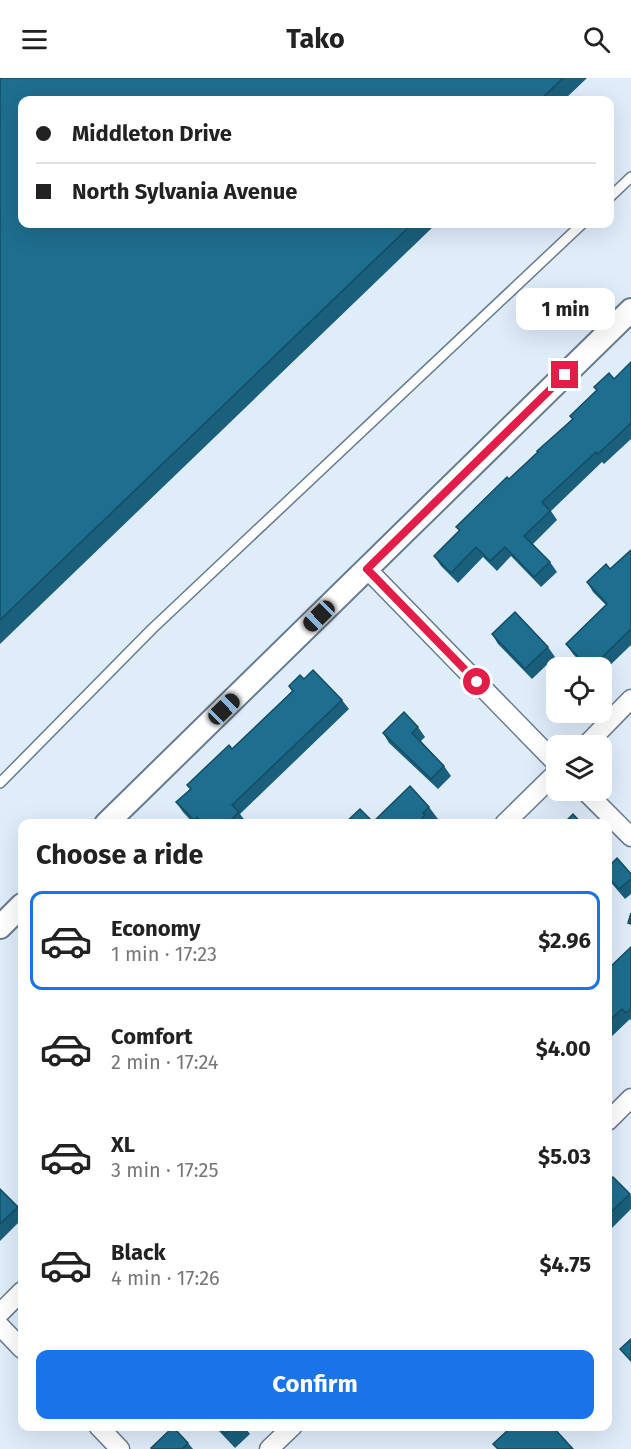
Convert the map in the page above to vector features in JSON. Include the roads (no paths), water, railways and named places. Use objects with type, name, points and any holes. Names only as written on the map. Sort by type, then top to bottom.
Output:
[{"type":"street","points":[[111,819],[631,310]]},
{"type":"street","points":[[367,569],[546,753]]},
{"type":"street","points":[[596,735],[631,699]]},
{"type":"street","points":[[509,819],[546,783]]},
{"type":"street","points":[[595,801],[631,837]]},
{"type":"street","points":[[0,927],[18,909]]},
{"type":"street","points":[[612,1117],[631,1098]]},
{"type":"street","points":[[0,1313],[18,1295]]},
{"type":"street","points":[[0,1326],[18,1345]]},
{"type":"street","points":[[103,1431],[120,1449]]},
{"type":"street","points":[[269,1449],[288,1431]]},
{"type":"lane","points":[[614,193],[631,177]]},
{"type":"lane","points":[[0,783],[152,629],[578,228]]}]
